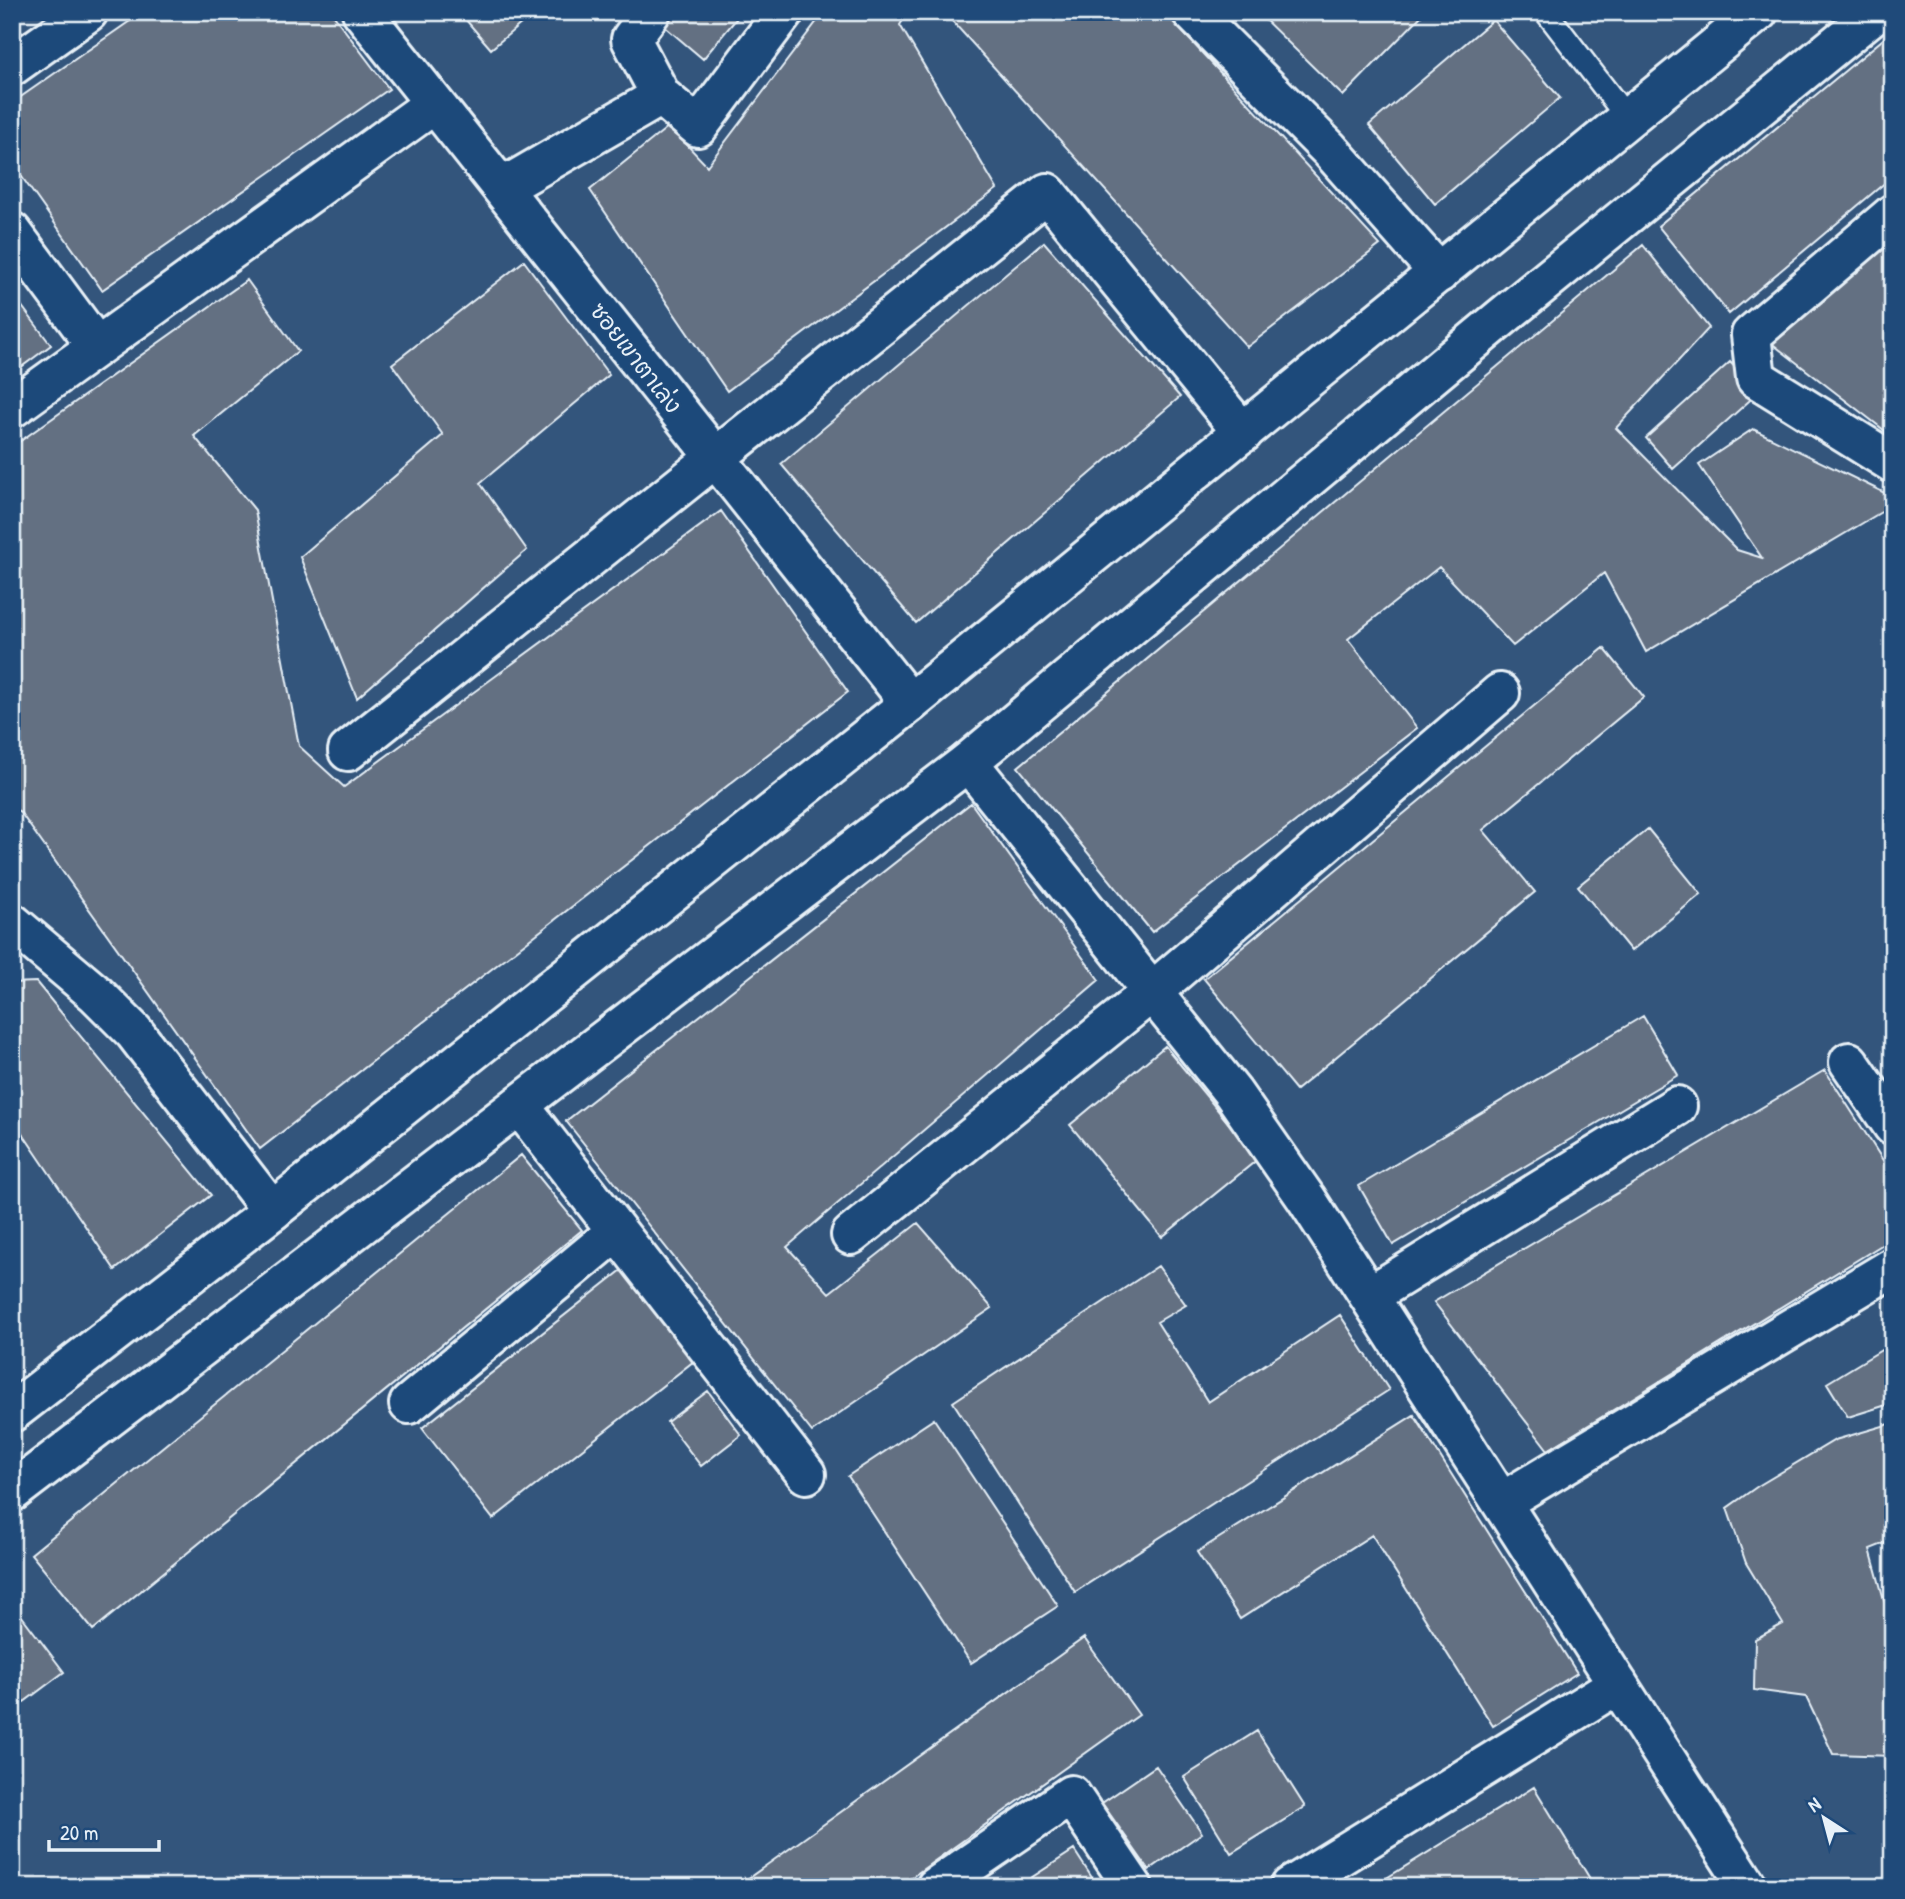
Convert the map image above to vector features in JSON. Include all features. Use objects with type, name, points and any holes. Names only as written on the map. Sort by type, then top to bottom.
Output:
[{"type":"street","points":[[12,66],[88,12]]},
{"type":"street","name":"ซอยเขาตาเล่ง","points":[[362,12],[910,703]]},
{"type":"street","points":[[651,12],[631,39],[661,96],[698,127],[784,12]]},
{"type":"street","points":[[1192,12],[1329,149],[1439,273]]},
{"type":"street","points":[[12,1412],[272,1210],[910,703],[1758,12]]},
{"type":"street","points":[[12,1492],[968,762],[1501,318],[1877,12]]},
{"type":"street","points":[[502,188],[661,96]]},
{"type":"street","points":[[12,408],[434,104]]},
{"type":"street","points":[[348,751],[1047,193],[1243,433]]},
{"type":"street","points":[[1893,214],[1751,335],[1756,378],[1893,463]]},
{"type":"street","points":[[12,232],[97,347]]},
{"type":"street","points":[[851,1235],[1152,992],[1500,693]]},
{"type":"street","points":[[968,762],[1233,1093],[1306,1198],[1748,1887]]},
{"type":"street","points":[[12,923],[96,994],[134,1032],[272,1210]]},
{"type":"street","points":[[1849,1062],[1893,1126]]},
{"type":"street","points":[[519,1105],[806,1474]]},
{"type":"street","points":[[1369,1296],[1677,1106]]},
{"type":"street","points":[[409,1404],[617,1231]]},
{"type":"street","points":[[1502,1502],[1893,1267]]},
{"type":"street","points":[[1290,1887],[1618,1684]]},
{"type":"street","points":[[936,1887],[1071,1796],[1133,1887]]},
{"type":"lane","points":[[1546,12],[1628,119]]},
{"type":"building","points":[[143,12],[331,12],[389,89],[102,290],[12,163],[12,103]]},
{"type":"building","points":[[459,12],[535,12],[491,49]]},
{"type":"building","points":[[676,12],[742,12],[703,59],[664,26]]},
{"type":"building","points":[[824,12],[908,12],[900,25],[997,189],[727,391],[590,190],[669,126],[707,166]]},
{"type":"building","points":[[944,12],[1164,12],[1380,245],[1247,347]]},
{"type":"building","points":[[1257,12],[1425,12],[1343,96]]},
{"type":"building","points":[[1493,20],[1560,98],[1435,204],[1369,125]]},
{"type":"building","points":[[1893,31],[1893,176],[1729,314],[1658,226]]},
{"type":"building","points":[[1893,241],[1893,437],[1770,342]]},
{"type":"building","points":[[1044,242],[1180,397],[916,623],[781,464]]},
{"type":"building","points":[[1643,245],[1709,328],[1616,428],[1737,550],[1762,558],[1699,465],[1753,429],[1893,497],[1893,505],[1646,652],[1604,573],[1513,646],[1439,567],[1348,639],[1417,728],[1152,932],[1018,767]]},
{"type":"building","points":[[524,261],[609,375],[480,483],[527,550],[357,698],[300,557],[443,435],[392,364]]},
{"type":"building","points":[[247,280],[298,351],[194,436],[255,510],[299,746],[344,787],[721,511],[848,692],[260,1149],[20,812],[12,807],[12,447]]},
{"type":"building","points":[[12,293],[51,345],[12,374]]},
{"type":"building","points":[[1730,362],[1758,393],[1673,469],[1646,438]]},
{"type":"building","points":[[1604,648],[1644,697],[1483,830],[1535,892],[1296,1090],[1204,979]]},
{"type":"building","points":[[971,803],[1099,980],[787,1247],[829,1293],[918,1223],[992,1308],[812,1432],[566,1121]]},
{"type":"building","points":[[1648,829],[1701,894],[1631,951],[1578,886]]},
{"type":"building","points":[[36,982],[211,1195],[115,1270],[12,1118],[12,983]]},
{"type":"building","points":[[1643,1016],[1678,1075],[1393,1245],[1359,1186]]},
{"type":"building","points":[[1165,1046],[1258,1159],[1162,1237],[1070,1125]]},
{"type":"building","points":[[1825,1070],[1893,1176],[1893,1238],[1548,1450],[1434,1302]]},
{"type":"building","points":[[521,1155],[582,1230],[93,1630],[31,1554]]},
{"type":"building","points":[[627,1266],[699,1357],[493,1519],[422,1428]]},
{"type":"building","points":[[1158,1266],[1186,1305],[1157,1322],[1208,1402],[1340,1315],[1389,1390],[1075,1592],[953,1402]]},
{"type":"building","points":[[1893,1343],[1893,1403],[1848,1417],[1827,1383]]},
{"type":"building","points":[[708,1391],[741,1435],[701,1466],[667,1422]]},
{"type":"building","points":[[1414,1415],[1577,1673],[1493,1726],[1372,1535],[1240,1619],[1197,1552]]},
{"type":"building","points":[[934,1419],[1058,1606],[971,1663],[848,1476]]},
{"type":"building","points":[[1893,1423],[1893,1540],[1870,1549],[1893,1632],[1893,1756],[1833,1754],[1806,1697],[1754,1690],[1755,1639],[1783,1624],[1746,1563],[1727,1508],[1835,1440]]},
{"type":"building","points":[[12,1603],[64,1672],[12,1711]]},
{"type":"building","points":[[1084,1638],[1139,1715],[898,1887],[736,1887]]},
{"type":"building","points":[[1257,1731],[1305,1807],[1231,1853],[1184,1777]]},
{"type":"building","points":[[1156,1766],[1202,1833],[1149,1870],[1102,1803]]},
{"type":"building","points":[[1534,1787],[1595,1887],[1372,1887]]},
{"type":"building","points":[[1074,1850],[1098,1887],[1017,1887]]}]
